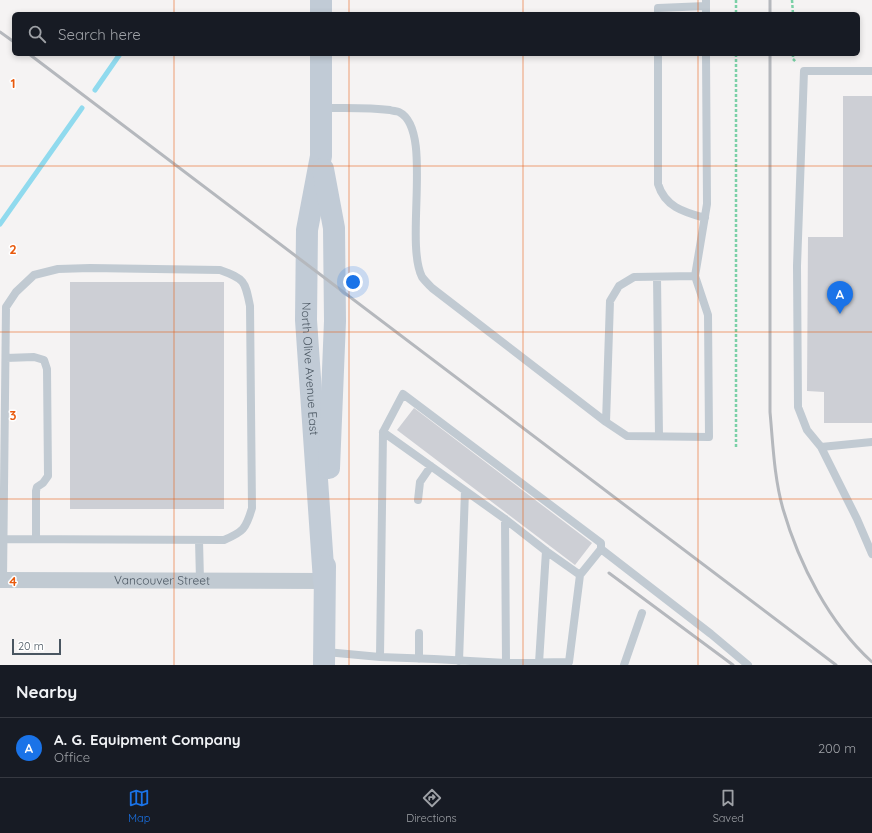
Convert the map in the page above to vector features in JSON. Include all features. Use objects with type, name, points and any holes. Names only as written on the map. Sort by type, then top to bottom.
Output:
[{"type":"street","points":[[321,0],[321,12]]},
{"type":"street","name":"North Olive Avenue East","points":[[321,56],[321,156],[334,228],[335,321],[324,581],[324,659]]},
{"type":"street","name":"Vancouver Street","points":[[2,580],[324,581]]},
{"type":"lane","points":[[658,12],[658,8],[706,7]]},
{"type":"lane","points":[[658,56],[658,184],[661,194],[670,203],[687,213],[705,218]]},
{"type":"lane","points":[[321,108],[383,109],[399,112],[410,122],[417,147],[416,244],[418,262],[422,277],[432,288],[606,422],[628,436],[709,437],[708,315],[695,276],[707,204],[706,56]]},
{"type":"lane","points":[[872,71],[804,71],[797,266],[798,407],[807,430],[821,447],[857,519],[872,554]]},
{"type":"lane","points":[[2,580],[4,539],[6,307],[16,292],[34,275],[58,269],[220,270],[236,276],[246,286],[250,306],[252,508],[248,521],[240,533],[224,540],[4,539]]},
{"type":"lane","points":[[606,422],[610,301],[619,286],[634,277],[695,276]]},
{"type":"lane","points":[[657,277],[659,436]]},
{"type":"lane","points":[[6,358],[34,357],[44,360],[47,369],[48,476],[43,484],[37,487],[36,491],[36,539]]},
{"type":"lane","points":[[324,659],[380,657],[419,659],[434,662],[459,661],[506,664],[573,664],[580,575],[601,548],[602,543],[403,394],[383,432],[380,657]]},
{"type":"lane","points":[[383,432],[505,519],[580,575]]},
{"type":"lane","points":[[821,447],[872,442]]},
{"type":"lane","points":[[418,500],[420,482],[431,466]]},
{"type":"lane","points":[[459,661],[465,491]]},
{"type":"lane","points":[[505,519],[506,664]]},
{"type":"lane","points":[[199,540],[200,580]]},
{"type":"lane","points":[[601,548],[748,665]]},
{"type":"lane","points":[[539,663],[546,551]]},
{"type":"lane","points":[[624,665],[642,613]]},
{"type":"lane","points":[[419,633],[419,659]]},
{"type":"path","points":[[736,0],[736,12]]},
{"type":"path","points":[[792,0],[792,12]]},
{"type":"path","points":[[736,56],[736,447]]},
{"type":"building","points":[[843,96],[872,96],[872,423],[824,423],[824,392],[807,391],[808,237],[843,237]]},
{"type":"building","points":[[70,282],[224,282],[224,509],[70,509]]},
{"type":"building","points":[[414,408],[592,543],[575,565],[397,430]]},
{"type":"waterway","points":[[95,90],[119,56]]},
{"type":"waterway","points":[[0,224],[82,108]]},
{"type":"railway","points":[[770,0],[770,12]]},
{"type":"railway","points":[[0,32],[12,41]]},
{"type":"railway","points":[[32,56],[836,665]]},
{"type":"railway","points":[[770,56],[770,412],[774,460],[780,497],[798,551],[817,592],[842,629],[872,662]]},
{"type":"railway","points":[[609,573],[733,665]]},
{"type":"place","name":"A. G. Equipment Company","points":[[840,314]]}]
